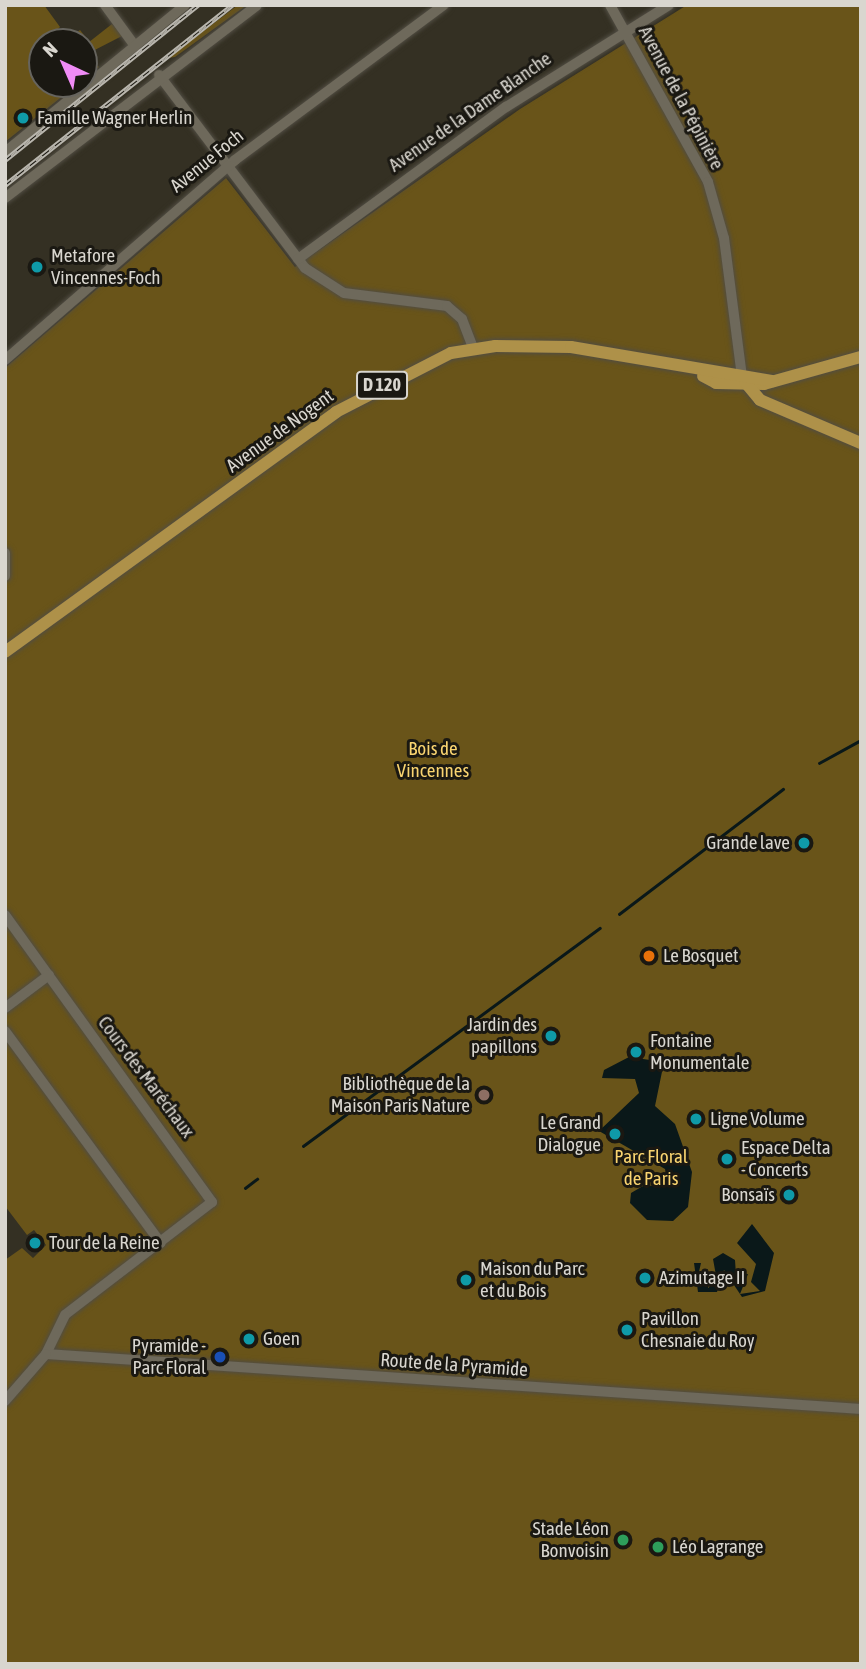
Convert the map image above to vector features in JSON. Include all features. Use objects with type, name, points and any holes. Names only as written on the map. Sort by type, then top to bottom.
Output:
[{"type":"main road","name":"Avenue de Nogent","points":[[5,652],[345,407],[417,367],[473,347],[571,347],[744,380]]},
{"type":"main road","name":"Avenue de Nogent","points":[[697,373],[716,383],[773,380],[861,357]]},
{"type":"main road","points":[[744,380],[760,400]]},
{"type":"main road","points":[[716,383],[861,443]]},
{"type":"street","points":[[105,5],[135,46]]},
{"type":"street","points":[[5,152],[186,5]]},
{"type":"street","points":[[5,198],[159,75],[257,5]]},
{"type":"street","name":"Avenue Foch","points":[[5,360],[228,166],[444,5]]},
{"type":"street","name":"Avenue de la Pépinière","points":[[610,5],[693,148],[717,208],[744,380]]},
{"type":"street","name":"Avenue de la Dame Blanche","points":[[298,258],[506,107],[669,5]]},
{"type":"street","points":[[159,75],[298,258],[344,293],[447,306],[462,319],[473,347]]},
{"type":"street","points":[[5,553],[5,576]]},
{"type":"street","name":"Cours des Maréchaux","points":[[5,915],[212,1202],[161,1243]]},
{"type":"street","points":[[5,1008],[49,975]]},
{"type":"street","points":[[5,1031],[161,1243],[65,1315],[46,1354],[5,1401]]},
{"type":"street","name":"Route de la Pyramide","points":[[46,1354],[861,1409]]},
{"type":"green space","points":[[44,5],[60,27],[28,28],[28,98],[60,98],[5,142],[5,7]]},
{"type":"green space","points":[[238,5],[247,5],[175,57],[168,58]]},
{"type":"green space","name":"Bois de Vincennes","points":[[687,5],[861,5],[861,1664],[5,1664],[5,1260],[22,1248],[33,1258],[46,1245],[34,1230],[27,1235],[5,1206],[5,368],[226,178],[295,267],[520,109]]},
{"type":"green space","points":[[112,24],[122,36],[98,48],[98,35]]},
{"type":"shaded area","points":[[629,1057],[664,1062],[655,1106],[675,1124],[692,1172],[688,1207],[673,1221],[647,1220],[630,1203],[631,1193],[643,1186],[668,1185],[665,1169],[599,1131],[639,1093],[635,1079],[602,1078],[604,1070]]},
{"type":"shaded area","points":[[752,1224],[774,1253],[765,1291],[742,1297],[740,1294],[760,1291],[751,1282],[756,1264],[737,1243]]},
{"type":"shaded area","points":[[723,1253],[735,1260],[736,1275],[748,1274],[740,1294],[724,1270],[717,1292],[698,1292],[694,1263],[701,1263],[698,1276],[708,1269],[708,1288],[717,1281],[713,1259]]},
{"type":"waterway","points":[[819,763],[861,740]]},
{"type":"waterway","points":[[619,914],[783,789]]},
{"type":"waterway","points":[[303,1146],[600,928]]},
{"type":"waterway","points":[[245,1188],[257,1179]]},
{"type":"railway","points":[[5,160],[198,5]]},
{"type":"railway","points":[[5,185],[232,5]]},
{"type":"place","name":"Famille Wagner Herlin","points":[[23,118]]},
{"type":"place","name":"Metafore Vincennes-Foch","points":[[37,267]]},
{"type":"place","name":"Grande lave","points":[[804,843]]},
{"type":"place","name":"Le Bosquet","points":[[649,956]]},
{"type":"place","name":"Jardin des papillons","points":[[551,1036]]},
{"type":"place","name":"Fontaine Monumentale","points":[[636,1052]]},
{"type":"place","name":"Bibliothèque de la Maison Paris Nature","points":[[484,1095]]},
{"type":"place","name":"Ligne Volume","points":[[696,1119]]},
{"type":"place","name":"Le Grand Dialogue","points":[[615,1134]]},
{"type":"place","name":"Espace Delta - Concerts","points":[[727,1159]]},
{"type":"place","name":"Bonsaïs","points":[[789,1195]]},
{"type":"place","name":"Tour de la Reine","points":[[35,1243]]},
{"type":"place","name":"Azimutage II","points":[[645,1278]]},
{"type":"place","name":"Maison du Parc et du Bois","points":[[466,1280]]},
{"type":"place","name":"Pavillon Chesnaie du Roy","points":[[627,1330]]},
{"type":"place","name":"Goen","points":[[249,1339]]},
{"type":"place","name":"Pyramide - Parc Floral","points":[[220,1357]]},
{"type":"place","name":"Stade Léon Bonvoisin","points":[[623,1540]]},
{"type":"place","name":"Léo Lagrange","points":[[658,1547]]},
{"type":"park label","name":"Parc Floral de Paris","points":[[651,1168]]}]
